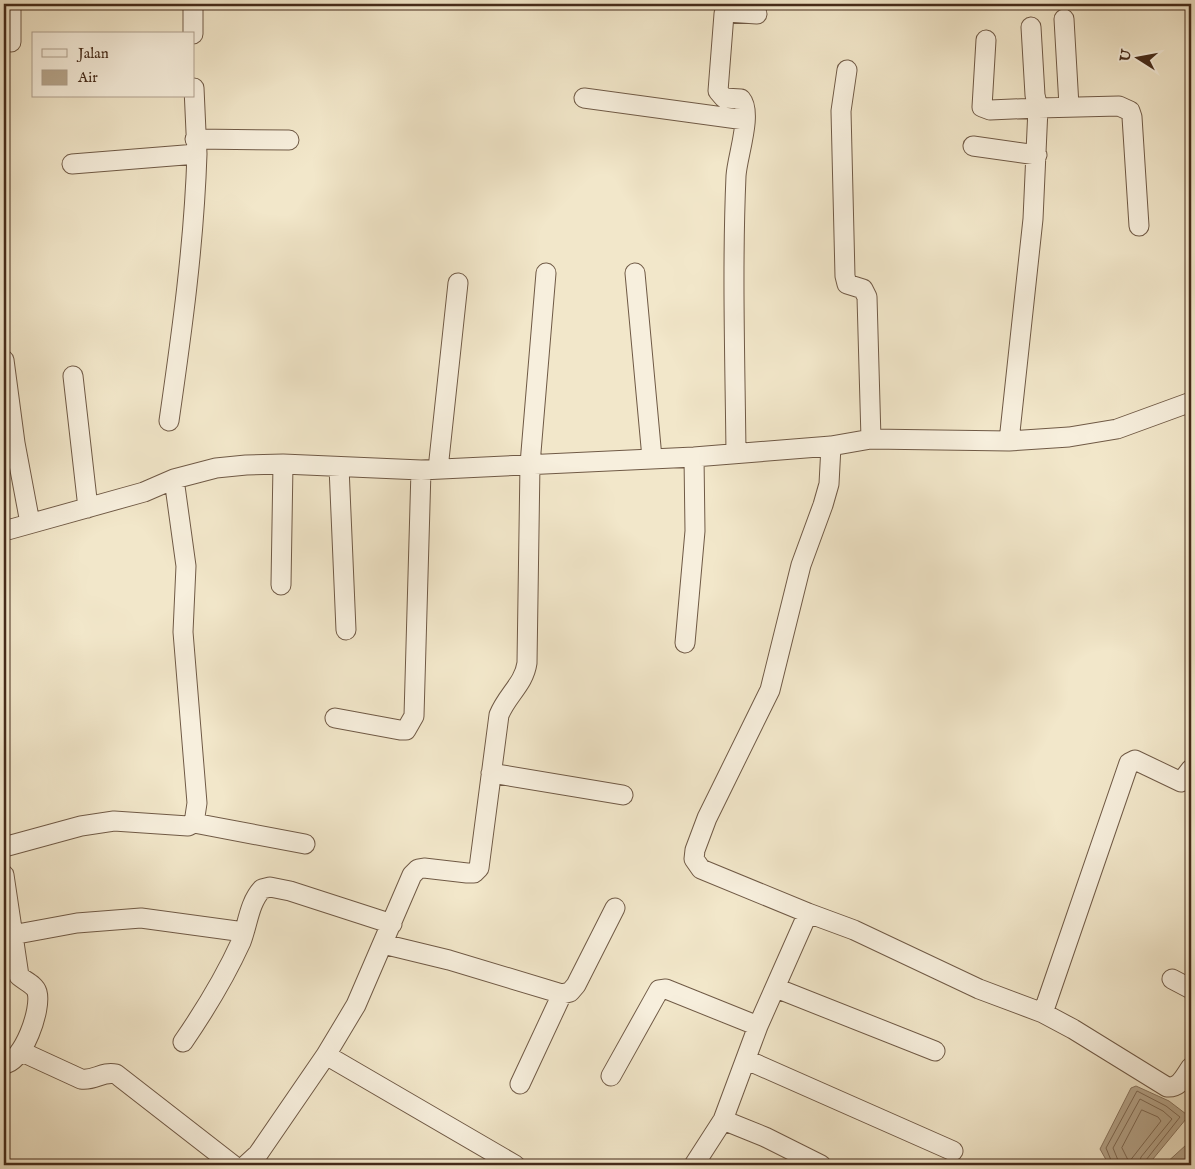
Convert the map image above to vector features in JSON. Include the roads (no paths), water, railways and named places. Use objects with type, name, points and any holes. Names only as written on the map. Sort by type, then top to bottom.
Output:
[{"type":"street","points":[[11,4],[11,42]]},
{"type":"street","points":[[193,4],[193,32]]},
{"type":"street","points":[[736,453],[733,263],[736,172],[746,109],[742,98],[724,98],[718,91],[723,18],[727,12],[757,14]]},
{"type":"street","points":[[1064,18],[1069,106]]},
{"type":"street","points":[[1009,441],[1033,220],[1037,155],[1038,108],[1035,95],[1031,27]]},
{"type":"street","points":[[986,40],[982,107],[990,110],[1069,106],[1119,106],[1130,111],[1132,117],[1139,226]]},
{"type":"street","points":[[847,70],[841,111],[845,276],[847,284],[863,289],[867,297],[871,439]]},
{"type":"street","points":[[169,420],[189,281],[195,212],[194,98]]},
{"type":"street","points":[[584,98],[745,120]]},
{"type":"street","points":[[72,164],[196,146],[289,140]]},
{"type":"street","points":[[973,146],[1037,155]]},
{"type":"street","points":[[258,1162],[356,1005],[412,875],[418,869],[424,868],[474,873],[479,868],[499,715],[504,701],[522,681],[527,663],[530,464],[546,273]]},
{"type":"street","points":[[635,273],[652,458]]},
{"type":"street","points":[[335,718],[406,730],[414,716],[430,470],[458,283]]},
{"type":"street","points":[[4,360],[15,443],[30,523]]},
{"type":"street","points":[[73,376],[88,508]]},
{"type":"street","points":[[4,531],[144,492],[174,479],[216,468],[283,464],[430,470],[694,457],[831,446],[871,439],[1009,441],[1093,434],[1151,418],[1191,402]]},
{"type":"street","points":[[831,446],[829,484],[801,565],[770,690],[707,818],[694,850],[694,859],[701,869],[854,930],[979,989],[1043,1013],[1073,1029],[1167,1088],[1173,1088],[1179,1084],[1191,1067]]},
{"type":"street","points":[[685,643],[695,530],[694,457]]},
{"type":"street","points":[[281,585],[283,464]]},
{"type":"street","points":[[339,467],[346,630]]},
{"type":"street","points":[[174,479],[186,566],[183,632],[197,803],[194,824]]},
{"type":"street","points":[[1043,1013],[1129,763],[1135,760],[1181,782],[1191,769]]},
{"type":"street","points":[[491,773],[623,795]]},
{"type":"street","points":[[4,847],[81,826],[114,821],[188,826],[194,824],[305,844]]},
{"type":"street","points":[[4,875],[12,935],[12,977],[33,986],[38,995],[34,1023],[9,1064],[91,1080],[108,1072],[116,1074],[232,1165]]},
{"type":"street","points":[[183,1042],[211,998],[244,932],[255,896],[262,888],[270,887],[392,924]]},
{"type":"street","points":[[383,944],[449,960],[562,994],[570,992],[576,984],[615,908]]},
{"type":"street","points":[[694,1165],[723,1120],[758,1026],[808,913]]},
{"type":"street","points":[[12,935],[77,923],[141,918],[244,932]]},
{"type":"street","points":[[1172,979],[1191,989]]},
{"type":"street","points":[[776,988],[935,1051]]},
{"type":"street","points":[[611,1076],[659,990],[666,990],[758,1026]]},
{"type":"street","points":[[520,1084],[562,994]]},
{"type":"street","points":[[326,1055],[515,1165]]},
{"type":"street","points":[[746,1060],[953,1151]]},
{"type":"street","points":[[723,1120],[765,1136],[821,1165]]},
{"type":"water","points":[[1136,1086],[1169,1101],[1186,1114],[1186,1119],[1148,1165],[1109,1165],[1100,1149],[1131,1088]]},
{"type":"water","points":[[1191,1137],[1191,1165],[1164,1165],[1186,1145]]}]
